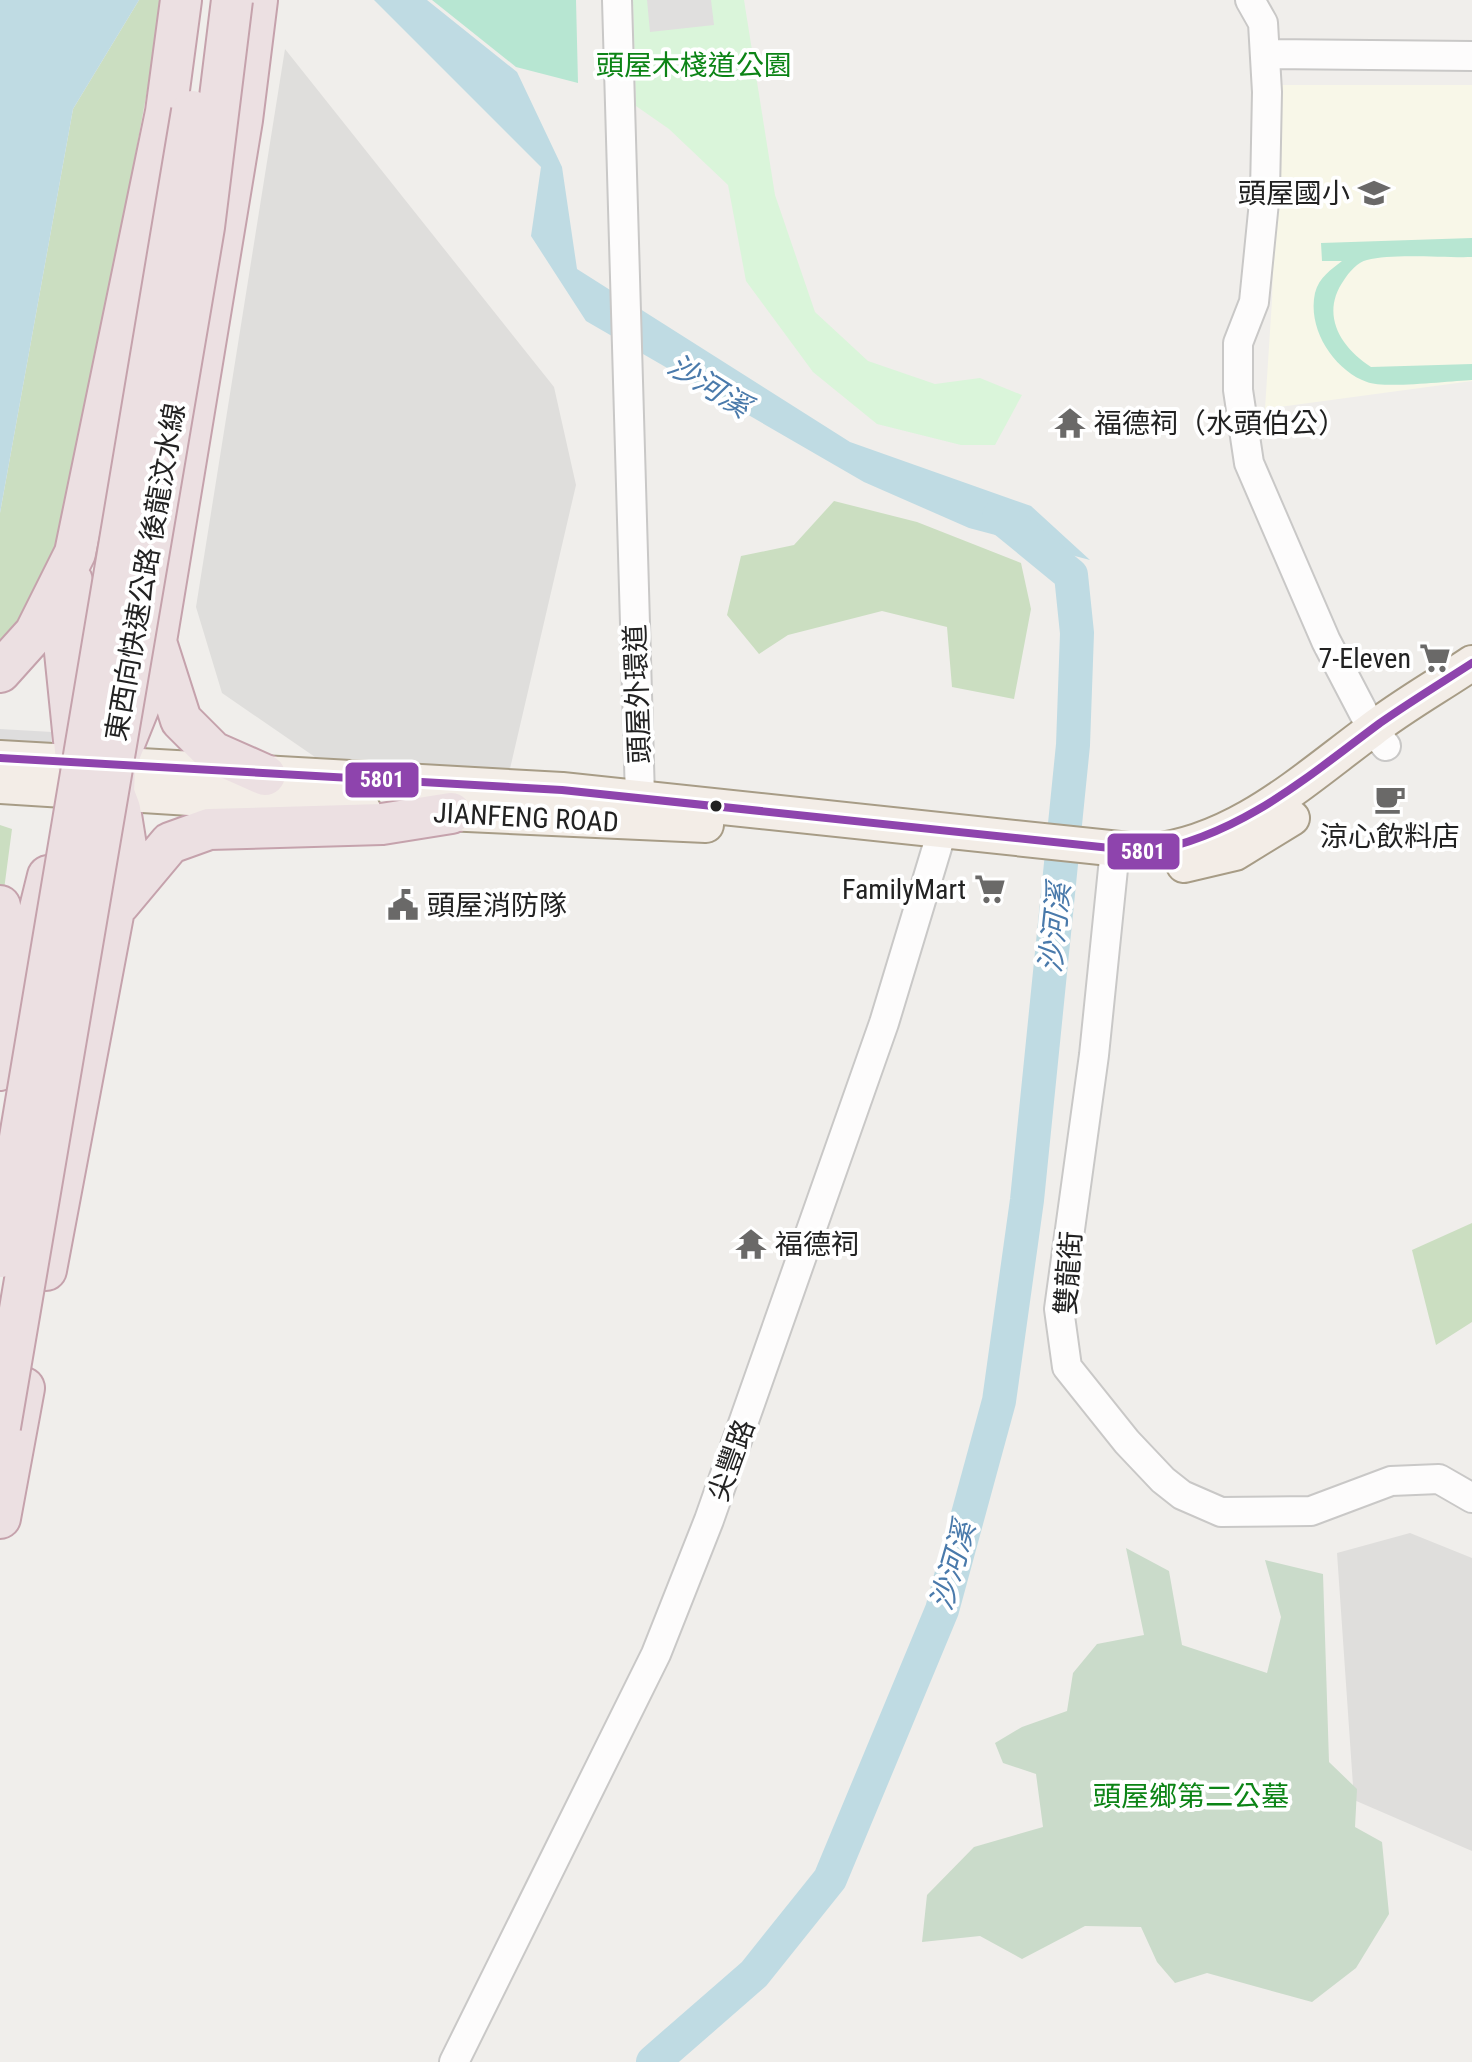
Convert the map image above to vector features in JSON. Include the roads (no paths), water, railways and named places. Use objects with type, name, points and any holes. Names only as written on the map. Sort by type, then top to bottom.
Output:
[{"type":"highway","points":[[0,1518],[126,846],[120,809],[79,777],[65,652],[75,553],[166,112],[181,0]]},
{"type":"highway","name":"東西向快速公路 後龍汶水線","points":[[0,1257],[208,0]]},
{"type":"highway","name":"東西向快速公路 後龍汶水線","points":[[0,1427],[204,227],[232,0]]},
{"type":"highway","points":[[0,1070],[43,895],[79,777],[140,704],[156,641],[242,120],[257,0]]},
{"type":"highway","points":[[0,672],[35,633],[75,553]]},
{"type":"highway","points":[[156,641],[181,720],[213,752],[265,775]]},
{"type":"highway","points":[[114,910],[170,843],[209,829],[382,824],[451,813]]},
{"type":"highway","points":[[0,906],[6,940],[0,999]]},
{"type":"main road","points":[[1379,737],[1472,663]]},
{"type":"main road","points":[[1114,860],[1182,848],[1230,828],[1274,804],[1379,737],[1472,689]]},
{"type":"main road","points":[[0,758],[79,777]]},
{"type":"main road","name":"JIANFENG ROAD","points":[[79,777],[265,775],[639,809],[1114,860]]},
{"type":"main road","points":[[0,786],[79,777]]},
{"type":"main road","name":"JIANFENG ROAD","points":[[79,777],[451,813],[639,809]]},
{"type":"street","name":"頭屋外環道","points":[[617,0],[639,809]]},
{"type":"street","points":[[1250,0],[1263,23],[1265,192],[1254,302],[1238,343],[1238,390],[1246,449],[1271,519],[1326,641],[1379,737]]},
{"type":"street","points":[[1265,54],[1472,56]]},
{"type":"street","name":"尖豐路","points":[[454,2062],[649,1669],[694,1561],[811,1239],[884,1023],[940,840]]},
{"type":"street","name":"雙龍街","points":[[1114,860],[1094,1055],[1059,1309],[1067,1367],[1127,1442],[1163,1480],[1182,1495],[1221,1512],[1311,1511],[1391,1481],[1439,1479],[1472,1498]]},
{"type":"water","points":[[0,0],[139,0],[73,109],[0,513]]},
{"type":"water","name":"沙河溪","points":[[374,0],[427,0],[517,72],[562,167],[577,269],[850,442],[1031,506],[1090,560],[969,528],[864,482],[586,321],[531,236],[541,167]]},
{"type":"waterway","name":"沙河溪","points":[[653,2062],[754,1974],[830,1879],[942,1610],[999,1401],[1027,1200],[1073,745],[1077,633],[1071,575],[999,516]]},
{"type":"place","name":"頭屋國小","points":[[1374,193]]},
{"type":"place","name":"福德祠（水頭伯公）","points":[[1070,423]]},
{"type":"place","name":"7-Eleven","points":[[1435,658]]},
{"type":"place","name":"涼心飲料店","points":[[1390,799]]},
{"type":"place","name":"FamilyMart","points":[[990,889]]},
{"type":"place","name":"頭屋消防隊","points":[[403,905]]},
{"type":"place","name":"福德祠","points":[[751,1244]]},
{"type":"park label","name":"頭屋木棧道公園","points":[[694,65]]},
{"type":"park label","name":"頭屋鄉第二公墓","points":[[1191,1796]]}]
